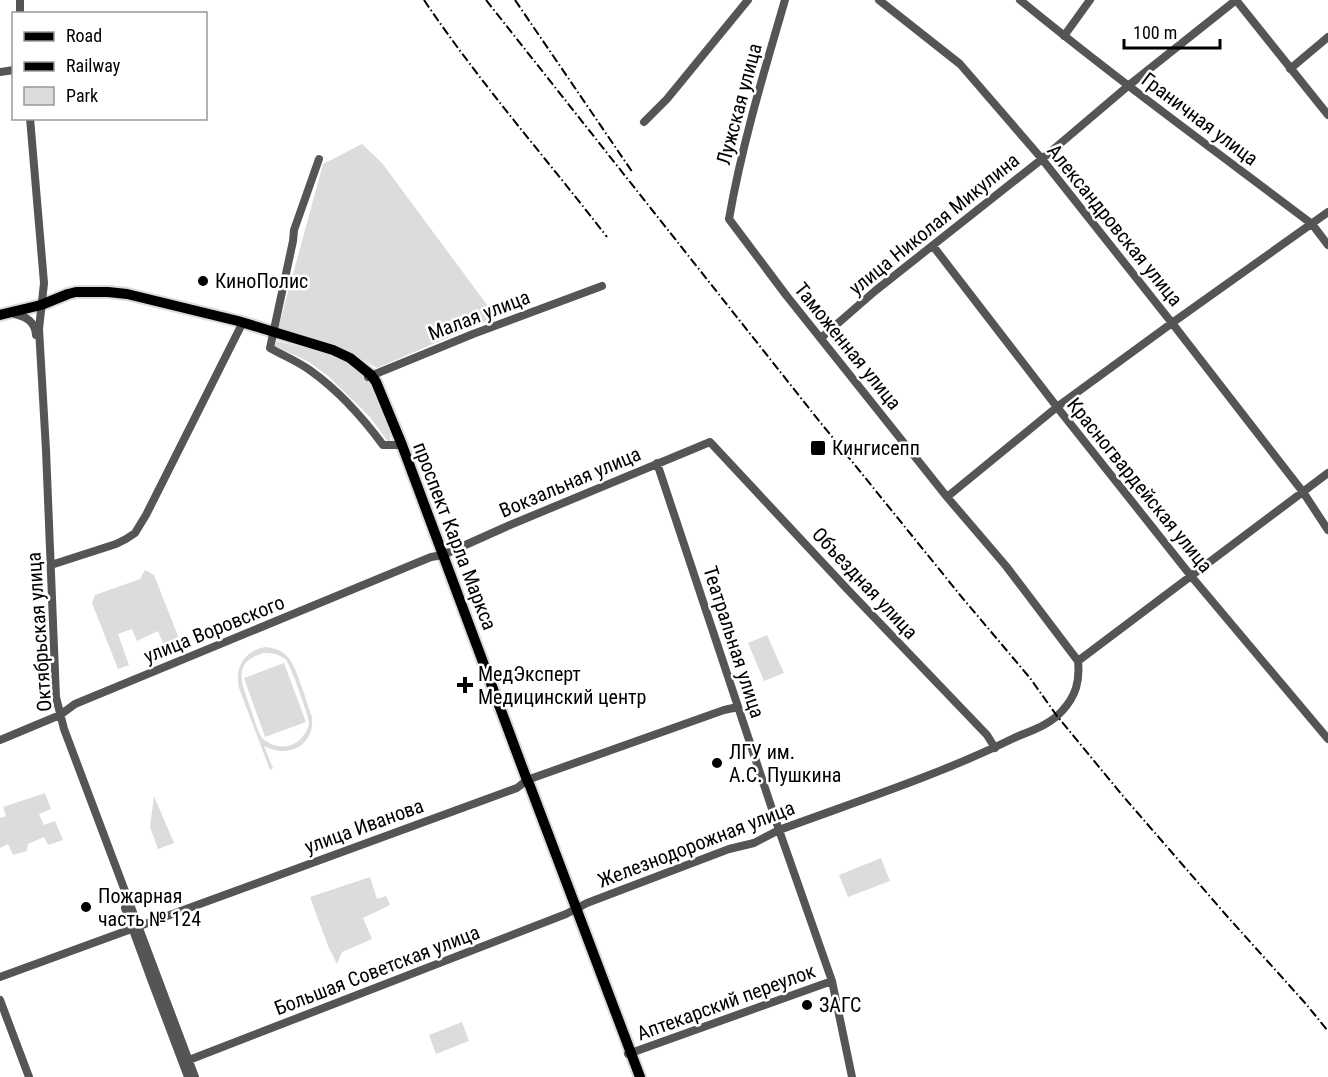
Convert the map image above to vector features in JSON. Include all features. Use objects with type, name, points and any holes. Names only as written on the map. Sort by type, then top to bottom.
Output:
[{"type":"main road","name":"проспект Карла Маркса","points":[[0,317],[41,307],[68,294],[108,292],[127,294],[333,350],[350,358],[376,382],[638,1077]]},
{"type":"main road","points":[[0,317],[41,307]]},
{"type":"street","points":[[644,122],[667,99],[748,0]]},
{"type":"street","name":"Лужская улица","points":[[729,219],[736,177],[785,0]]},
{"type":"street","name":"Александровская улица","points":[[879,0],[960,64],[1042,159],[1303,492],[1328,530]]},
{"type":"street","name":"Граничная улица","points":[[1020,0],[1128,86],[1312,224],[1328,245]]},
{"type":"street","points":[[1064,36],[1090,0]]},
{"type":"street","points":[[1236,0],[1328,115]]},
{"type":"street","name":"улица Николая Микулина","points":[[821,338],[1236,0]]},
{"type":"street","points":[[1290,69],[1328,37]]},
{"type":"street","name":"Октябрьская улица","points":[[30,120],[44,283],[39,329],[44,393],[57,712],[136,928],[195,1077]]},
{"type":"street","points":[[319,159],[294,230],[270,348],[311,371],[369,427],[383,445],[400,445]]},
{"type":"street","points":[[947,497],[1057,407],[1328,212]]},
{"type":"street","name":"Таможенная улица","points":[[729,219],[947,497],[1006,566],[1078,661]]},
{"type":"street","name":"Красногвардейская улица","points":[[933,246],[1191,576],[1328,739]]},
{"type":"street","name":"Малая улица","points":[[370,376],[473,334],[602,286]]},
{"type":"street","points":[[0,735],[57,712],[52,706],[36,331],[26,317],[15,314]]},
{"type":"street","points":[[51,565],[116,544],[135,533],[242,324]]},
{"type":"street","name":"Вокзальная улица","points":[[442,555],[710,441]]},
{"type":"street","name":"Объездная улица","points":[[710,441],[987,735],[995,748]]},
{"type":"street","name":"Театральная улица","points":[[657,464],[779,830]]},
{"type":"street","points":[[1078,661],[1328,472]]},
{"type":"street","name":"улица Воровского","points":[[0,740],[75,704],[431,557],[442,555]]},
{"type":"street","name":"Железнодорожная улица","points":[[575,910],[587,903],[721,852],[754,843],[779,830],[943,769],[995,748],[1044,724],[1063,711],[1075,694],[1079,676],[1078,661]]},
{"type":"street","name":"улица Иванова","points":[[0,977],[518,788],[525,781],[738,707]]},
{"type":"street","name":"Аптекарский переулок","points":[[779,830],[832,981],[852,1077]]},
{"type":"street","name":"Большая Советская улица","points":[[189,1060],[575,910]]},
{"type":"street","points":[[136,928],[188,1077]]},
{"type":"street","name":"Аптекарский переулок","points":[[630,1054],[832,981]]},
{"type":"street","points":[[0,1000],[29,1077]]},
{"type":"green space","points":[[362,144],[382,163],[496,317],[377,368],[344,349],[278,329],[323,164]]},
{"type":"green space","points":[[276,341],[311,350],[330,351],[349,360],[364,377],[373,383],[388,418],[391,441],[388,442],[370,417],[328,376],[309,362],[275,346]]},
{"type":"green space","points":[[145,570],[154,575],[180,641],[164,646],[158,631],[137,641],[132,629],[118,634],[129,665],[118,669],[92,603],[95,595],[140,579]]},
{"type":"green space","points":[[767,635],[784,673],[764,681],[748,643]]},
{"type":"green space","points":[[273,648],[290,659],[312,717],[309,736],[298,747],[282,751],[264,746],[273,768],[270,770],[238,680],[243,661],[258,649]],"holes":[[[264,653],[279,655],[286,660],[308,719],[309,723],[304,734],[299,741],[289,746],[278,746],[262,738],[244,690],[243,668],[247,662]]]},
{"type":"green space","points":[[284,663],[306,722],[265,737],[244,678]]},
{"type":"green space","points":[[45,793],[51,809],[39,814],[44,825],[55,821],[63,840],[48,845],[44,837],[28,844],[27,851],[13,855],[8,844],[0,848],[0,818],[6,816],[3,807]]},
{"type":"green space","points":[[154,796],[174,843],[158,849],[150,827]]},
{"type":"green space","points":[[881,858],[890,881],[848,897],[839,875]]},
{"type":"green space","points":[[370,877],[377,899],[386,896],[390,905],[363,918],[372,939],[342,952],[337,964],[310,897]]},
{"type":"green space","points":[[462,1022],[469,1041],[436,1054],[429,1035]]},
{"type":"railway","points":[[424,0],[490,91],[607,237]]},
{"type":"railway","points":[[486,0],[812,412],[1030,678],[1057,716],[1123,796],[1328,1031]]},
{"type":"railway","points":[[515,0],[633,173]]},
{"type":"place","name":"КиноПолис","points":[[203,281]]},
{"type":"place","name":"Кингисепп","points":[[818,448]]},
{"type":"place","name":"МедЭксперт Медицинский центр","points":[[465,685]]},
{"type":"place","name":"ЛГУ им. А.С. Пушкина","points":[[717,763]]},
{"type":"place","name":"Пожарная часть № 124","points":[[86,907]]},
{"type":"place","name":"ЗАГС","points":[[807,1005]]}]
